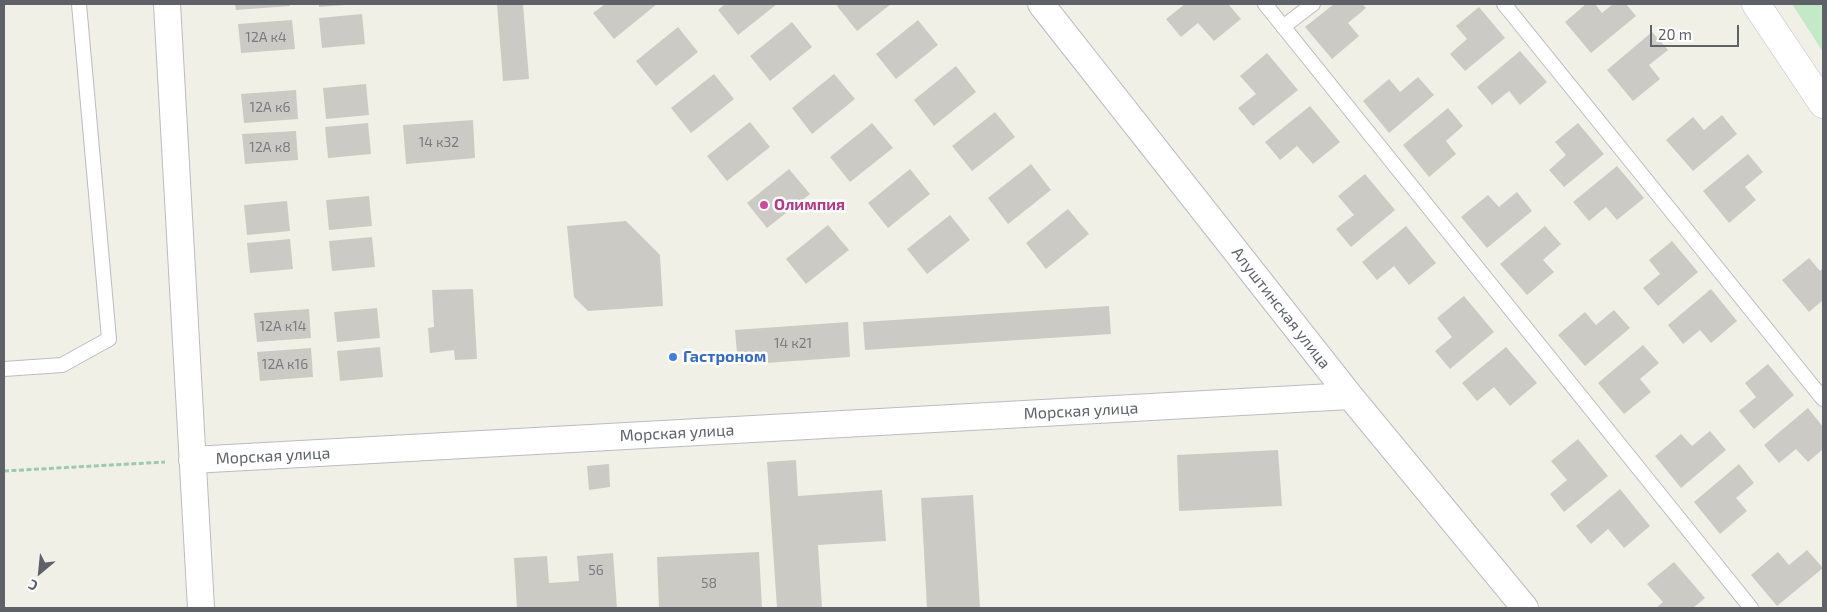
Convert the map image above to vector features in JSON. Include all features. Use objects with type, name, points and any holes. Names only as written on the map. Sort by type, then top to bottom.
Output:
[{"type":"main road","points":[[1756,4],[1823,104]]},
{"type":"street","points":[[168,4],[201,608]]},
{"type":"street","name":"Алуштинская улица","points":[[1040,4],[1350,396],[1525,608]]},
{"type":"street","name":"Морская улица","points":[[192,460],[1350,396]]},
{"type":"lane","points":[[4,369],[62,365],[109,339],[79,4]]},
{"type":"lane","points":[[1265,4],[1751,608]]},
{"type":"lane","points":[[1284,27],[1313,4]]},
{"type":"lane","points":[[1504,4],[1823,399]]},
{"type":"path","name":"Морская улица","points":[[4,471],[192,460]]},
{"type":"green space","points":[[1792,4],[1823,4],[1823,52]]},
{"type":"building","points":[[235,4],[290,4],[290,6],[236,10]]},
{"type":"building","points":[[319,4],[345,4],[345,5],[319,7]]},
{"type":"building","points":[[497,4],[523,4],[529,79],[503,81]]},
{"type":"building","points":[[605,4],[657,4],[614,39],[593,13]]},
{"type":"building","points":[[725,4],[777,4],[738,35],[718,10]]},
{"type":"building","points":[[839,4],[891,4],[857,31],[837,6]]},
{"type":"building","points":[[1185,4],[1228,4],[1241,19],[1214,41],[1198,23],[1181,37],[1166,19]]},
{"type":"building","points":[[1334,4],[1362,4],[1366,8],[1348,23],[1359,36],[1332,59],[1305,27]]},
{"type":"building","points":[[1586,4],[1595,4],[1602,13],[1613,4],[1626,4],[1636,16],[1591,53],[1565,22]]},
{"type":"building","points":[[1479,7],[1505,38],[1465,71],[1450,54],[1467,39],[1456,26]]},
{"type":"building","points":[[362,14],[365,44],[322,48],[319,18]]},
{"type":"building","points":[[292,20],[295,49],[241,53],[238,24]]},
{"type":"building","points":[[918,20],[938,45],[896,79],[876,54]]},
{"type":"building","points":[[792,22],[812,47],[770,81],[750,56]]},
{"type":"building","points":[[678,27],[698,52],[656,86],[636,61]]},
{"type":"building","points":[[1652,32],[1668,50],[1649,65],[1660,79],[1633,101],[1607,70]]},
{"type":"building","points":[[1520,51],[1547,82],[1520,105],[1509,91],[1492,105],[1477,87]]},
{"type":"building","points":[[1267,53],[1298,90],[1253,126],[1238,108],[1256,94],[1240,76]]},
{"type":"building","points":[[956,66],[976,92],[934,126],[914,100]]},
{"type":"building","points":[[714,74],[734,99],[691,133],[671,108]]},
{"type":"building","points":[[834,74],[855,99],[812,134],[792,108]]},
{"type":"building","points":[[1418,77],[1434,95],[1389,133],[1363,101],[1389,79],[1400,92]]},
{"type":"building","points":[[366,84],[369,115],[326,119],[323,88]]},
{"type":"building","points":[[296,90],[298,119],[244,123],[241,94]]},
{"type":"building","points":[[1310,106],[1340,142],[1313,164],[1297,146],[1280,160],[1265,142]]},
{"type":"building","points":[[1448,108],[1463,126],[1446,141],[1456,154],[1429,177],[1403,145]]},
{"type":"building","points":[[995,112],[1015,137],[972,171],[952,146]]},
{"type":"building","points":[[1722,115],[1737,134],[1693,171],[1666,140],[1693,117],[1704,130]]},
{"type":"building","points":[[473,120],[475,158],[406,164],[403,125]]},
{"type":"building","points":[[750,122],[770,147],[727,181],[707,156]]},
{"type":"building","points":[[368,123],[371,154],[328,158],[325,127]]},
{"type":"building","points":[[872,123],[893,148],[850,182],[830,157]]},
{"type":"building","points":[[1578,123],[1604,154],[1564,187],[1549,170],[1566,155],[1555,142]]},
{"type":"building","points":[[296,131],[298,160],[245,164],[242,134]]},
{"type":"building","points":[[1748,154],[1763,172],[1745,187],[1756,200],[1729,223],[1703,191]]},
{"type":"building","points":[[1031,164],[1051,190],[1008,224],[988,198]]},
{"type":"building","points":[[1617,166],[1644,198],[1617,220],[1606,207],[1589,221],[1573,202]]},
{"type":"building","points":[[789,169],[810,194],[767,228],[747,203]]},
{"type":"building","points":[[910,169],[930,194],[888,228],[868,203]]},
{"type":"building","points":[[1365,174],[1395,210],[1351,247],[1336,229],[1354,215],[1338,196]]},
{"type":"building","points":[[1517,192],[1532,211],[1487,248],[1461,217],[1488,195],[1499,207]]},
{"type":"building","points":[[369,196],[372,226],[329,230],[326,200]]},
{"type":"building","points":[[287,201],[290,231],[247,235],[244,205]]},
{"type":"building","points":[[1068,209],[1089,234],[1046,269],[1026,243]]},
{"type":"building","points":[[950,215],[970,240],[927,274],[907,249]]},
{"type":"building","points":[[626,221],[660,255],[663,306],[588,311],[574,297],[567,226]]},
{"type":"building","points":[[828,225],[849,250],[806,284],[786,259]]},
{"type":"building","points":[[1406,226],[1436,263],[1409,285],[1394,266],[1377,280],[1362,262]]},
{"type":"building","points":[[1545,226],[1561,244],[1543,260],[1554,272],[1527,295],[1500,264]]},
{"type":"building","points":[[372,237],[375,267],[332,271],[329,241]]},
{"type":"building","points":[[290,239],[293,269],[250,273],[247,243]]},
{"type":"building","points":[[1672,241],[1698,272],[1658,306],[1643,288],[1660,274],[1649,260]]},
{"type":"building","points":[[1809,258],[1820,271],[1823,268],[1823,300],[1809,312],[1782,280]]},
{"type":"building","points":[[473,289],[477,359],[455,360],[454,350],[430,353],[428,328],[434,327],[432,290]]},
{"type":"building","points":[[1711,289],[1737,321],[1711,343],[1700,330],[1683,344],[1668,325]]},
{"type":"building","points":[[1464,296],[1494,332],[1450,369],[1435,351],[1452,337],[1437,318]]},
{"type":"building","points":[[1109,306],[1111,334],[865,350],[863,322]]},
{"type":"building","points":[[377,308],[380,338],[337,342],[334,312]]},
{"type":"building","points":[[309,309],[311,338],[257,342],[254,313]]},
{"type":"building","points":[[1614,310],[1630,328],[1585,366],[1558,335],[1585,312],[1596,325]]},
{"type":"building","points":[[848,322],[850,357],[738,365],[735,330]]},
{"type":"building","points":[[1643,345],[1659,363],[1640,379],[1651,392],[1624,414],[1598,383]]},
{"type":"building","points":[[380,347],[383,377],[340,381],[337,351]]},
{"type":"building","points":[[1506,347],[1537,383],[1510,406],[1494,387],[1477,401],[1462,383]]},
{"type":"building","points":[[311,348],[313,377],[260,381],[257,352]]},
{"type":"building","points":[[1768,364],[1794,395],[1754,429],[1739,411],[1756,397],[1745,383]]},
{"type":"building","points":[[1808,408],[1823,427],[1823,449],[1808,462],[1796,449],[1779,463],[1764,445]]},
{"type":"building","points":[[1710,431],[1726,450],[1681,488],[1655,456],[1681,434],[1692,446]]},
{"type":"building","points":[[1578,439],[1608,476],[1564,512],[1550,494],[1567,480],[1551,461]]},
{"type":"building","points":[[1278,450],[1282,506],[1179,511],[1177,455]]},
{"type":"building","points":[[796,460],[798,496],[882,490],[886,541],[818,545],[822,608],[777,608],[767,462]]},
{"type":"building","points":[[609,464],[610,487],[589,490],[587,466]]},
{"type":"building","points":[[1739,464],[1754,483],[1736,498],[1747,511],[1720,534],[1694,502]]},
{"type":"building","points":[[1620,489],[1650,526],[1624,548],[1608,529],[1591,544],[1576,526]]},
{"type":"building","points":[[973,495],[980,608],[927,608],[921,498]]},
{"type":"building","points":[[1807,550],[1823,568],[1777,606],[1751,575],[1778,552],[1789,565]]},
{"type":"building","points":[[759,552],[762,608],[659,608],[657,557]]},
{"type":"building","points":[[613,553],[617,608],[517,608],[514,558],[547,556],[549,583],[579,581],[577,556]]},
{"type":"building","points":[[1674,562],[1705,598],[1693,608],[1656,608],[1663,602],[1647,584]]},
{"type":"place","name":"Олимпия","points":[[764,205]]},
{"type":"place","name":"Гастроном","points":[[673,357]]}]
